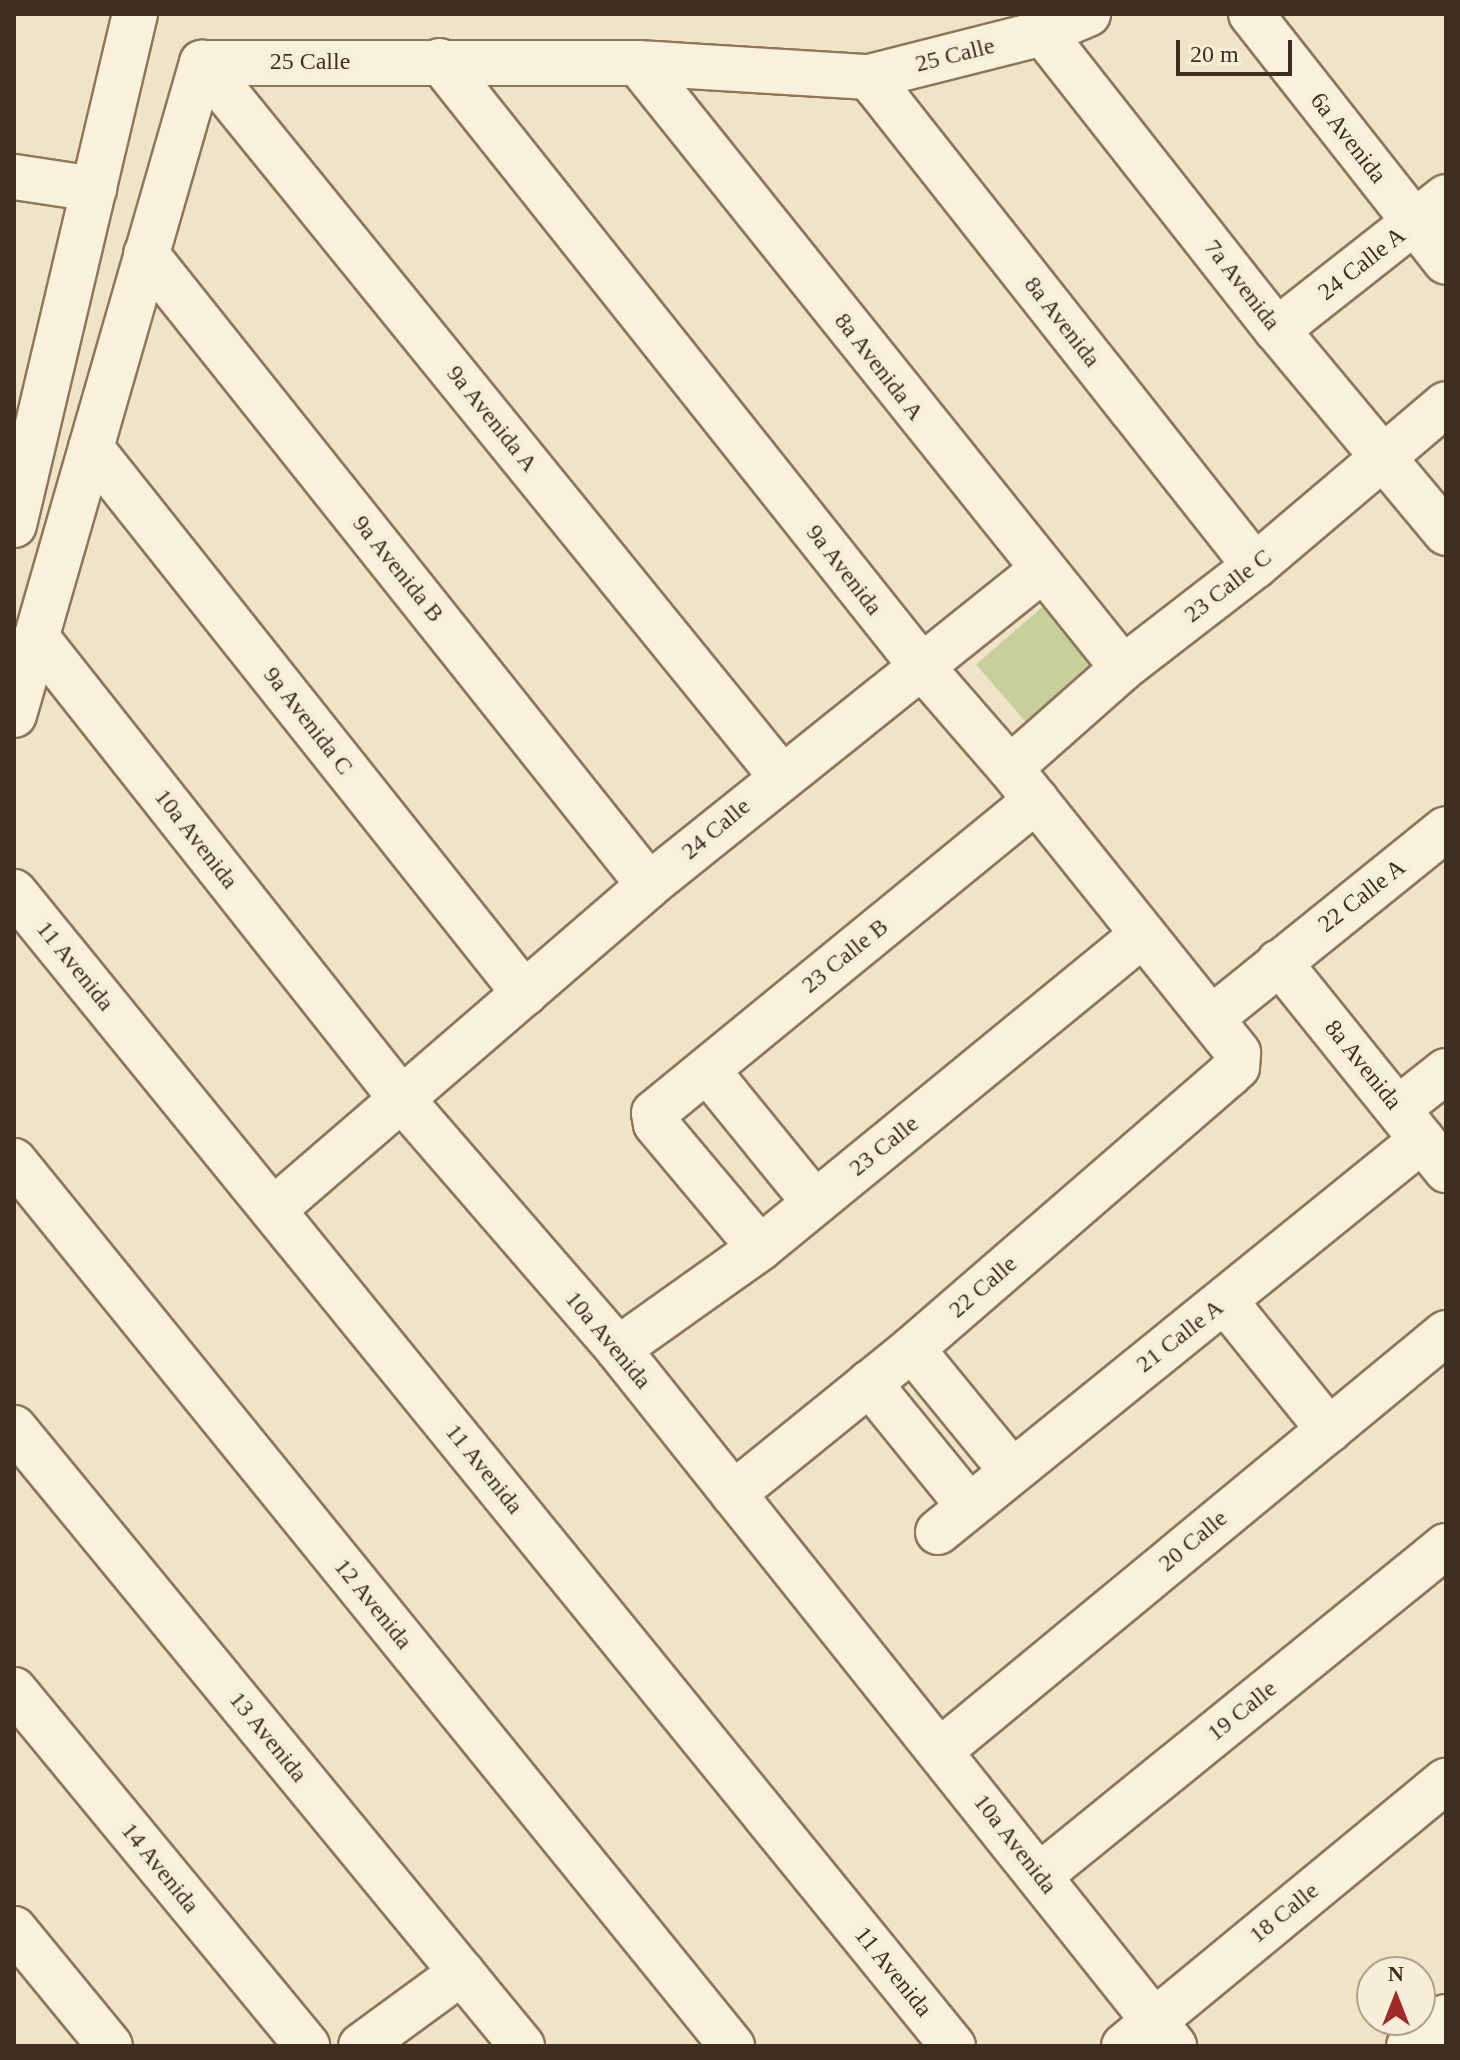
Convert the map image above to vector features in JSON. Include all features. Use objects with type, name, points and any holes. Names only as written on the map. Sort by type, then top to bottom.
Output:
[{"type":"street","points":[[14,525],[25,432],[94,189],[135,14]]},
{"type":"street","name":"25 Calle","points":[[202,63],[638,63],[869,77],[1043,33],[1088,14]]},
{"type":"street","name":"6a Avenida","points":[[1251,14],[1430,210],[1446,262]]},
{"type":"street","name":"7a Avenida","points":[[1043,33],[1277,330],[1446,533]]},
{"type":"street","name":"9a Avenida","points":[[440,61],[923,668],[1023,784],[1213,1017],[1238,1053],[1237,1067],[1228,1075]]},
{"type":"street","points":[[14,715],[202,63]]},
{"type":"street","name":"9a Avenida A","points":[[202,63],[781,776]]},
{"type":"street","name":"8a Avenida A","points":[[638,63],[1041,571],[1123,668]]},
{"type":"street","name":"8a Avenida","points":[[869,77],[1255,566]]},
{"type":"street","points":[[14,177],[94,189]]},
{"type":"street","name":"24 Calle A","points":[[1277,330],[1430,210]]},
{"type":"street","name":"9a Avenida B","points":[[146,254],[649,885]]},
{"type":"street","name":"23 Calle C","points":[[1023,784],[1123,668],[1255,566],[1446,404]]},
{"type":"street","name":"9a Avenida C","points":[[91,448],[525,994]]},
{"type":"street","name":"24 Calle","points":[[273,1210],[400,1097],[525,994],[649,885],[781,776],[923,668],[1041,571]]},
{"type":"street","name":"10a Avenida","points":[[37,638],[400,1097],[618,1349],[941,1750],[1039,1876],[1150,2037]]},
{"type":"street","name":"23 Calle B","points":[[760,1248],[656,1124],[654,1113],[707,1070],[1023,784]]},
{"type":"street","name":"22 Calle A","points":[[1213,1017],[1446,829]]},
{"type":"street","name":"11 Avenida","points":[[14,892],[953,2046]]},
{"type":"street","name":"23 Calle","points":[[618,1349],[760,1248],[1143,934]]},
{"type":"street","name":"8a Avenida","points":[[1279,962],[1422,1139]]},
{"type":"street","points":[[707,1070],[815,1203]]},
{"type":"street","points":[[1422,1139],[1446,1071]]},
{"type":"street","name":"22 Calle","points":[[733,1494],[912,1349],[1228,1075]]},
{"type":"street","name":"21 Calle A","points":[[869,1383],[953,1519],[1422,1139]]},
{"type":"street","name":"12 Avenida","points":[[14,1161],[732,2046]]},
{"type":"street","points":[[1225,1301],[1329,1430]]},
{"type":"street","name":"20 Calle","points":[[941,1750],[1446,1333]]},
{"type":"street","points":[[912,1349],[1011,1470]]},
{"type":"street","name":"13 Avenida","points":[[14,1428],[522,2046]]},
{"type":"street","name":"19 Calle","points":[[1039,1876],[1446,1546]]},
{"type":"street","name":"14 Avenida","points":[[14,1690],[307,2046]]},
{"type":"street","name":"18 Calle","points":[[1150,2037],[1446,1781]]},
{"type":"street","points":[[14,1929],[110,2046]]},
{"type":"street","points":[[361,2046],[462,1972]]},
{"type":"street","points":[[1409,2046],[1446,2017]]},
{"type":"green space","points":[[1056,595],[1110,657],[1030,726],[976,665]]}]
